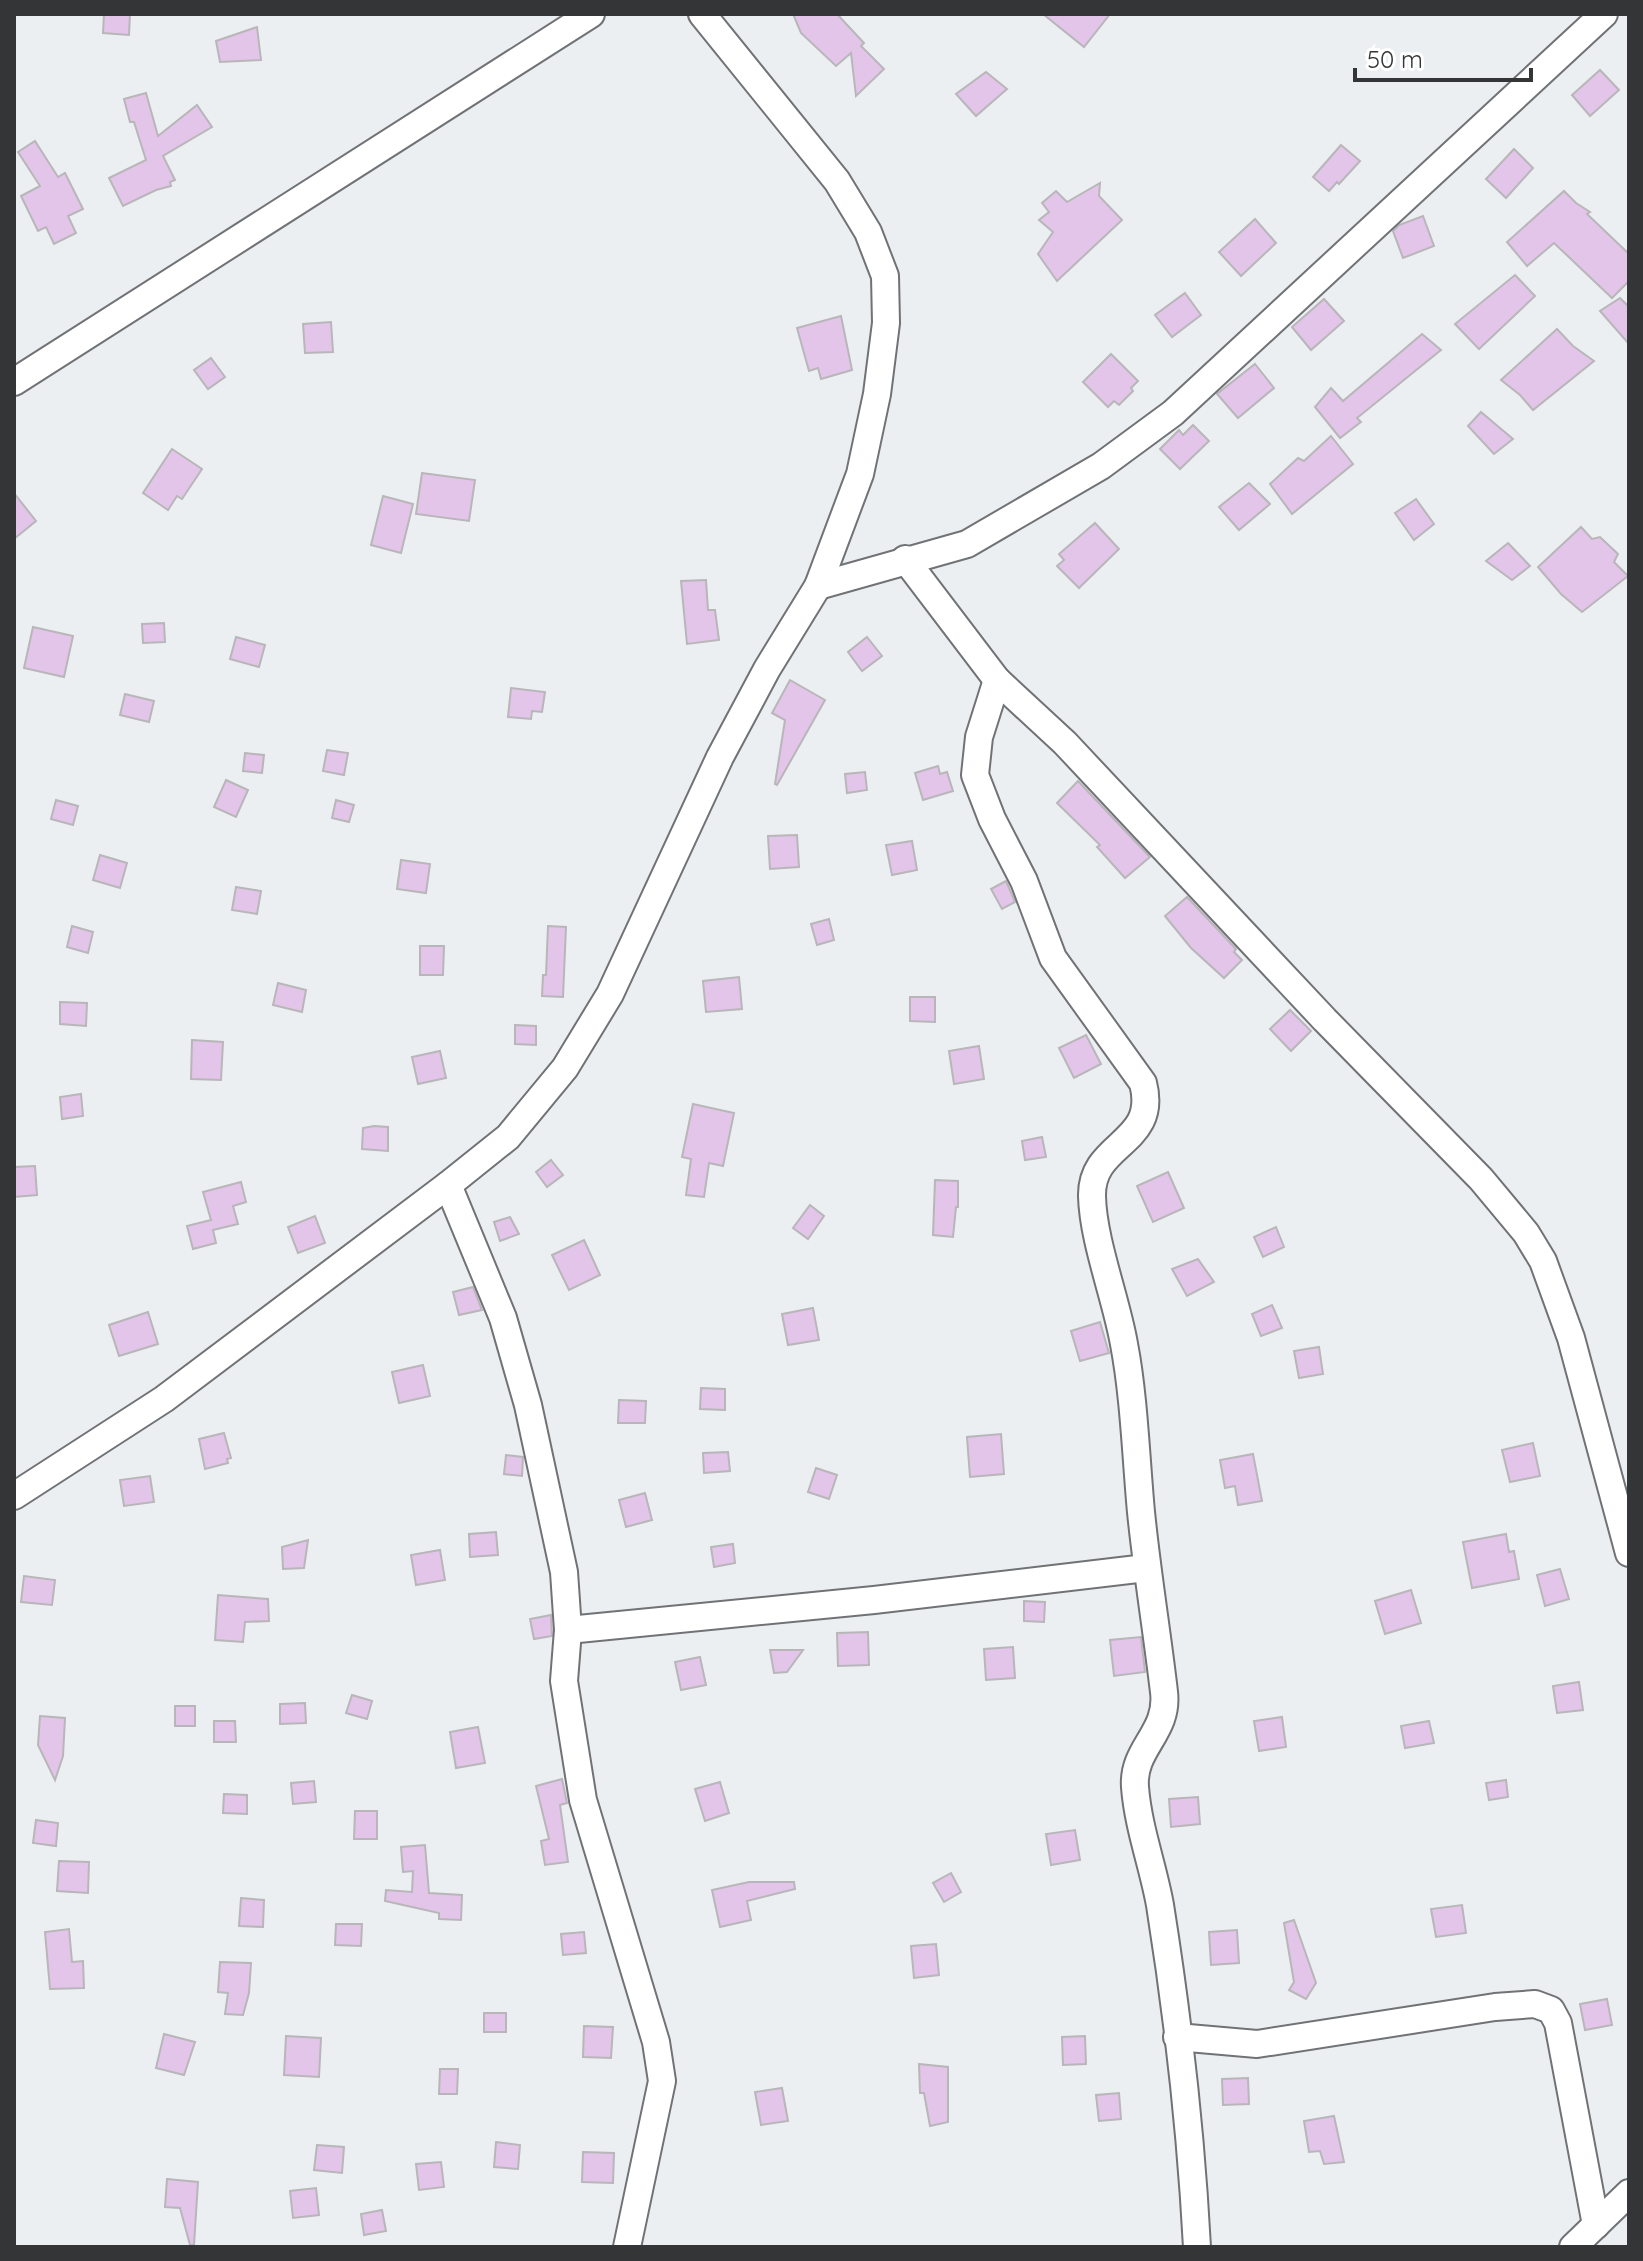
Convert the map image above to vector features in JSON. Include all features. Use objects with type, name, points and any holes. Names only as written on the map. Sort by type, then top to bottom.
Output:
[{"type":"street","points":[[14,382],[591,14]]},
{"type":"street","points":[[14,1496],[164,1399],[508,1137],[572,1056],[610,994],[720,757],[767,669],[818,586],[860,474],[877,394],[886,323],[885,276],[868,232],[837,181],[702,14]]},
{"type":"street","points":[[818,586],[967,544],[1101,466],[1173,413],[1604,14]]},
{"type":"street","points":[[905,559],[997,680],[1065,743],[1325,1020],[1481,1179],[1526,1233],[1543,1261],[1571,1338],[1629,1553]]},
{"type":"street","points":[[997,680],[979,737],[975,775],[992,819],[1024,881],[1053,958],[1143,1083],[1146,1098],[1146,1112],[1139,1127],[1098,1165],[1092,1195],[1125,1345],[1146,1568],[1164,1696],[1164,1718],[1136,1764],[1135,1785],[1159,1903],[1177,2037],[1193,2160],[1197,2247]]},
{"type":"street","points":[[448,1185],[503,1318],[528,1405],[564,1572],[568,1630],[564,1681],[583,1800],[656,2042],[662,2081],[627,2247]]},
{"type":"street","points":[[568,1630],[874,1600],[1146,1568]]},
{"type":"street","points":[[1177,2037],[1257,2044],[1495,2007],[1535,2004],[1551,2010],[1558,2023],[1596,2225]]},
{"type":"street","points":[[1573,2247],[1629,2193]]},
{"type":"building","points":[[104,14],[130,14],[129,35],[103,33]]},
{"type":"building","points":[[793,14],[837,14],[864,43],[861,46],[884,69],[856,96],[851,53],[836,66],[801,33]]},
{"type":"building","points":[[1043,14],[1110,14],[1084,47]]},
{"type":"building","points":[[257,27],[261,60],[220,62],[216,41]]},
{"type":"building","points":[[1600,70],[1619,90],[1590,116],[1572,95]]},
{"type":"building","points":[[986,72],[1007,89],[976,116],[956,94]]},
{"type":"building","points":[[146,93],[158,136],[197,105],[212,127],[163,156],[175,180],[170,182],[171,186],[123,206],[109,178],[146,160],[124,99]]},
{"type":"building","points":[[35,141],[58,177],[65,173],[83,209],[68,216],[76,233],[54,244],[46,227],[38,231],[21,196],[40,186],[18,152]]},
{"type":"building","points":[[1341,145],[1360,161],[1329,191],[1313,177]]},
{"type":"building","points":[[1514,149],[1533,168],[1506,198],[1486,179]]},
{"type":"building","points":[[1100,183],[1099,196],[1122,220],[1057,281],[1038,254],[1053,232],[1039,220],[1049,212],[1042,203],[1056,191],[1067,202]]},
{"type":"building","points":[[1564,191],[1590,212],[1587,214],[1629,254],[1629,281],[1612,298],[1554,243],[1527,266],[1507,242]]},
{"type":"building","points":[[1423,216],[1434,246],[1403,258],[1393,231],[1399,225]]},
{"type":"building","points":[[1255,219],[1276,243],[1241,276],[1219,252]]},
{"type":"building","points":[[1515,275],[1535,296],[1479,349],[1455,324]]},
{"type":"building","points":[[1185,293],[1201,315],[1172,337],[1155,315]]},
{"type":"building","points":[[1620,298],[1629,307],[1629,344],[1600,311]]},
{"type":"building","points":[[1324,299],[1344,321],[1311,350],[1292,327]]},
{"type":"building","points":[[841,316],[852,370],[821,379],[818,368],[809,371],[797,328]]},
{"type":"building","points":[[331,322],[333,352],[305,353],[303,324]]},
{"type":"building","points":[[1557,329],[1594,361],[1533,410],[1501,380]]},
{"type":"building","points":[[1422,334],[1441,350],[1357,418],[1361,422],[1340,438],[1315,407],[1331,388],[1343,401]]},
{"type":"building","points":[[1111,354],[1138,381],[1119,405],[1114,401],[1108,407],[1083,382]]},
{"type":"building","points":[[211,358],[225,377],[208,389],[194,370]]},
{"type":"building","points":[[1255,364],[1274,388],[1238,418],[1217,394]]},
{"type":"building","points":[[1481,412],[1513,439],[1494,454],[1468,426]]},
{"type":"building","points":[[1193,425],[1209,441],[1180,469],[1160,449],[1179,430],[1183,435]]},
{"type":"building","points":[[1331,436],[1353,464],[1292,514],[1270,484],[1298,458],[1304,461]]},
{"type":"building","points":[[172,449],[202,469],[182,499],[177,496],[168,510],[143,493]]},
{"type":"building","points":[[422,473],[475,480],[469,521],[416,514]]},
{"type":"building","points":[[1249,483],[1270,504],[1239,530],[1219,507]]},
{"type":"building","points":[[14,493],[36,521],[14,539]]},
{"type":"building","points":[[383,496],[413,504],[401,553],[371,545]]},
{"type":"building","points":[[1416,499],[1434,524],[1414,540],[1395,513]]},
{"type":"building","points":[[1095,523],[1119,549],[1079,588],[1057,566],[1064,560],[1059,554]]},
{"type":"building","points":[[1581,527],[1592,539],[1600,537],[1618,554],[1614,562],[1628,576],[1582,612],[1561,594],[1538,567]]},
{"type":"building","points":[[1508,543],[1530,566],[1512,580],[1486,561]]},
{"type":"building","points":[[706,580],[708,610],[715,610],[719,640],[687,644],[681,581]]},
{"type":"building","points":[[164,623],[165,642],[143,643],[142,624]]},
{"type":"building","points":[[33,627],[73,636],[64,677],[24,668]]},
{"type":"building","points":[[236,637],[265,645],[259,667],[230,659]]},
{"type":"building","points":[[867,637],[882,656],[862,671],[848,652]]},
{"type":"building","points":[[790,680],[825,700],[777,785],[785,720],[772,713]]},
{"type":"building","points":[[511,688],[545,692],[542,712],[532,711],[531,719],[508,717]]},
{"type":"building","points":[[125,694],[154,701],[149,722],[120,715]]},
{"type":"building","points":[[327,750],[348,753],[344,775],[323,771]]},
{"type":"building","points":[[245,753],[264,755],[262,773],[243,771]]},
{"type":"building","points":[[938,766],[940,774],[947,772],[953,791],[923,800],[915,773]]},
{"type":"building","points":[[865,772],[867,790],[847,793],[845,774]]},
{"type":"building","points":[[226,780],[248,790],[236,817],[214,807]]},
{"type":"building","points":[[1078,781],[1150,857],[1125,878],[1097,847],[1100,845],[1057,803]]},
{"type":"building","points":[[56,800],[78,806],[73,825],[51,819]]},
{"type":"building","points":[[336,800],[354,805],[349,822],[332,818]]},
{"type":"building","points":[[797,835],[799,867],[770,869],[768,836]]},
{"type":"building","points":[[912,841],[917,870],[892,875],[886,845]]},
{"type":"building","points":[[100,855],[127,863],[120,888],[93,880]]},
{"type":"building","points":[[401,860],[430,864],[426,893],[397,889]]},
{"type":"building","points":[[1006,881],[1015,902],[1002,909],[991,889]]},
{"type":"building","points":[[236,887],[261,891],[257,914],[232,910]]},
{"type":"building","points":[[1187,897],[1236,949],[1234,952],[1242,960],[1224,978],[1191,948],[1165,916]]},
{"type":"building","points":[[829,919],[834,940],[817,945],[811,924]]},
{"type":"building","points":[[72,926],[93,932],[88,953],[67,947]]},
{"type":"building","points":[[548,926],[566,927],[563,997],[542,996]]},
{"type":"building","points":[[420,946],[444,946],[443,975],[420,975]]},
{"type":"building","points":[[739,977],[742,1009],[706,1012],[703,981]]},
{"type":"building","points":[[278,983],[306,990],[302,1012],[273,1005]]},
{"type":"building","points":[[910,997],[935,997],[935,1022],[910,1021]]},
{"type":"building","points":[[60,1002],[87,1003],[86,1026],[60,1024]]},
{"type":"building","points":[[1290,1010],[1311,1031],[1291,1051],[1270,1029]]},
{"type":"building","points":[[515,1025],[536,1026],[536,1045],[515,1044]]},
{"type":"building","points":[[1086,1035],[1101,1064],[1074,1078],[1059,1048]]},
{"type":"building","points":[[192,1040],[223,1042],[221,1080],[191,1079]]},
{"type":"building","points":[[979,1046],[984,1079],[954,1084],[949,1051]]},
{"type":"building","points":[[440,1051],[446,1078],[418,1084],[412,1057]]},
{"type":"building","points":[[81,1094],[83,1116],[62,1119],[60,1097]]},
{"type":"building","points":[[693,1104],[734,1113],[723,1166],[709,1163],[704,1197],[686,1195],[691,1159],[682,1157]]},
{"type":"building","points":[[388,1127],[388,1151],[362,1149],[363,1128]]},
{"type":"building","points":[[1042,1137],[1046,1157],[1025,1160],[1022,1141]]},
{"type":"building","points":[[551,1160],[563,1175],[547,1187],[536,1172]]},
{"type":"building","points":[[35,1166],[37,1195],[14,1197],[14,1167]]},
{"type":"building","points":[[1168,1172],[1184,1208],[1153,1222],[1137,1186]]},
{"type":"building","points":[[935,1180],[958,1181],[953,1237],[933,1235]]},
{"type":"building","points":[[241,1182],[246,1202],[233,1206],[238,1224],[213,1230],[216,1243],[193,1249],[187,1226],[211,1220],[203,1192]]},
{"type":"building","points":[[810,1205],[824,1216],[808,1239],[793,1228]]},
{"type":"building","points":[[315,1216],[325,1243],[298,1253],[288,1227]]},
{"type":"building","points":[[510,1217],[519,1234],[500,1241],[494,1222]]},
{"type":"building","points":[[1276,1227],[1284,1247],[1263,1257],[1254,1237]]},
{"type":"building","points":[[584,1240],[600,1275],[569,1290],[552,1255]]},
{"type":"building","points":[[1198,1259],[1214,1282],[1187,1296],[1172,1269]]},
{"type":"building","points":[[473,1287],[482,1310],[459,1315],[453,1292]]},
{"type":"building","points":[[1272,1305],[1282,1328],[1261,1336],[1252,1314]]},
{"type":"building","points":[[813,1308],[819,1340],[788,1345],[782,1314]]},
{"type":"building","points":[[148,1312],[158,1344],[119,1356],[109,1325]]},
{"type":"building","points":[[1100,1322],[1109,1353],[1080,1361],[1071,1331]]},
{"type":"building","points":[[1319,1347],[1323,1374],[1299,1378],[1294,1351]]},
{"type":"building","points":[[423,1365],[430,1396],[399,1403],[392,1372]]},
{"type":"building","points":[[701,1388],[725,1389],[725,1410],[700,1409]]},
{"type":"building","points":[[619,1400],[646,1401],[645,1423],[618,1423]]},
{"type":"building","points":[[224,1433],[231,1458],[227,1459],[228,1463],[205,1469],[199,1439]]},
{"type":"building","points":[[1001,1434],[1004,1474],[970,1477],[967,1437]]},
{"type":"building","points":[[1533,1443],[1540,1476],[1510,1482],[1502,1450]]},
{"type":"building","points":[[728,1452],[730,1471],[704,1473],[703,1453]]},
{"type":"building","points":[[1253,1454],[1262,1501],[1238,1505],[1235,1486],[1225,1488],[1220,1460]]},
{"type":"building","points":[[506,1455],[523,1457],[522,1476],[504,1474]]},
{"type":"building","points":[[816,1468],[837,1475],[829,1499],[808,1492]]},
{"type":"building","points":[[150,1476],[154,1502],[124,1506],[120,1480]]},
{"type":"building","points":[[645,1493],[652,1520],[626,1527],[619,1500]]},
{"type":"building","points":[[496,1532],[498,1555],[470,1557],[469,1534]]},
{"type":"building","points":[[1506,1534],[1509,1552],[1514,1551],[1519,1579],[1472,1588],[1463,1542]]},
{"type":"building","points":[[308,1540],[304,1568],[283,1569],[282,1547]]},
{"type":"building","points":[[733,1544],[735,1563],[714,1567],[711,1547]]},
{"type":"building","points":[[440,1550],[445,1580],[416,1585],[411,1555]]},
{"type":"building","points":[[1560,1569],[1569,1599],[1545,1606],[1537,1575]]},
{"type":"building","points":[[24,1576],[55,1580],[52,1605],[21,1602]]},
{"type":"building","points":[[1411,1590],[1421,1623],[1385,1634],[1375,1601]]},
{"type":"building","points":[[218,1595],[268,1599],[269,1621],[245,1622],[243,1642],[215,1640]]},
{"type":"building","points":[[1024,1601],[1045,1602],[1044,1622],[1024,1621]]},
{"type":"building","points":[[551,1615],[552,1636],[534,1639],[530,1619]]},
{"type":"building","points":[[868,1632],[869,1665],[838,1666],[837,1633]]},
{"type":"building","points":[[1141,1637],[1145,1672],[1114,1676],[1110,1640]]},
{"type":"building","points":[[1013,1647],[1015,1678],[986,1680],[984,1649]]},
{"type":"building","points":[[770,1650],[803,1650],[787,1672],[774,1673]]},
{"type":"building","points":[[700,1657],[706,1685],[681,1690],[675,1662]]},
{"type":"building","points":[[1579,1682],[1583,1710],[1557,1713],[1553,1686]]},
{"type":"building","points":[[352,1695],[372,1701],[367,1719],[346,1713]]},
{"type":"building","points":[[305,1703],[306,1723],[280,1724],[280,1704]]},
{"type":"building","points":[[175,1706],[195,1706],[195,1726],[175,1726]]},
{"type":"building","points":[[40,1716],[65,1718],[63,1756],[55,1780],[38,1745]]},
{"type":"building","points":[[1282,1717],[1286,1747],[1259,1751],[1254,1721]]},
{"type":"building","points":[[214,1721],[235,1721],[236,1742],[214,1742]]},
{"type":"building","points":[[1429,1721],[1434,1743],[1405,1748],[1401,1726]]},
{"type":"building","points":[[478,1727],[485,1763],[456,1768],[450,1732]]},
{"type":"building","points":[[562,1779],[567,1803],[560,1805],[568,1862],[545,1865],[541,1841],[549,1839],[536,1786]]},
{"type":"building","points":[[1506,1780],[1508,1797],[1489,1800],[1486,1783]]},
{"type":"building","points":[[314,1781],[316,1802],[293,1804],[291,1783]]},
{"type":"building","points":[[720,1782],[729,1813],[705,1821],[695,1789]]},
{"type":"building","points":[[224,1794],[247,1795],[247,1814],[223,1813]]},
{"type":"building","points":[[1198,1797],[1200,1824],[1171,1827],[1169,1799]]},
{"type":"building","points":[[355,1811],[377,1811],[377,1839],[354,1839]]},
{"type":"building","points":[[36,1820],[58,1823],[56,1846],[33,1843]]},
{"type":"building","points":[[1075,1830],[1080,1860],[1051,1865],[1046,1834]]},
{"type":"building","points":[[425,1845],[429,1893],[462,1895],[461,1920],[439,1919],[439,1913],[385,1901],[386,1890],[412,1892],[413,1871],[403,1872],[401,1847]]},
{"type":"building","points":[[59,1861],[89,1862],[88,1893],[57,1891]]},
{"type":"building","points":[[951,1873],[961,1892],[944,1902],[933,1883]]},
{"type":"building","points":[[749,1882],[794,1882],[795,1889],[747,1901],[751,1920],[720,1927],[712,1890]]},
{"type":"building","points":[[241,1898],[264,1900],[263,1927],[239,1926]]},
{"type":"building","points":[[1462,1905],[1466,1933],[1436,1937],[1431,1909]]},
{"type":"building","points":[[1294,1920],[1316,1983],[1306,1999],[1289,1990],[1294,1982],[1284,1923]]},
{"type":"building","points":[[336,1924],[362,1924],[361,1946],[335,1945]]},
{"type":"building","points":[[69,1929],[72,1962],[83,1961],[84,1988],[50,1989],[45,1932]]},
{"type":"building","points":[[1237,1930],[1239,1963],[1211,1965],[1209,1932]]},
{"type":"building","points":[[584,1932],[586,1953],[563,1955],[561,1934]]},
{"type":"building","points":[[936,1944],[939,1975],[914,1978],[911,1946]]},
{"type":"building","points":[[220,1962],[251,1963],[249,1993],[243,2015],[225,2014],[228,1993],[218,1992]]},
{"type":"building","points":[[1607,1999],[1612,2025],[1585,2030],[1580,2004]]},
{"type":"building","points":[[484,2013],[506,2013],[506,2032],[484,2032]]},
{"type":"building","points":[[584,2026],[613,2027],[611,2058],[583,2057]]},
{"type":"building","points":[[164,2034],[195,2042],[184,2075],[156,2068]]},
{"type":"building","points":[[286,2036],[321,2038],[319,2077],[284,2075]]},
{"type":"building","points":[[1085,2036],[1086,2064],[1063,2065],[1062,2037]]},
{"type":"building","points":[[919,2064],[948,2067],[948,2122],[930,2126],[924,2093],[920,2093]]},
{"type":"building","points":[[440,2069],[458,2069],[457,2094],[439,2094]]},
{"type":"building","points":[[1248,2078],[1249,2104],[1223,2105],[1222,2079]]},
{"type":"building","points":[[782,2088],[788,2121],[761,2125],[755,2092]]},
{"type":"building","points":[[1119,2093],[1121,2119],[1099,2121],[1096,2095]]},
{"type":"building","points":[[1334,2116],[1344,2162],[1324,2164],[1320,2151],[1309,2152],[1304,2121]]},
{"type":"building","points":[[496,2142],[520,2145],[518,2169],[494,2167]]},
{"type":"building","points":[[317,2145],[344,2147],[342,2173],[314,2170]]},
{"type":"building","points":[[583,2152],[614,2153],[613,2183],[582,2182]]},
{"type":"building","points":[[441,2162],[444,2187],[419,2190],[416,2164]]},
{"type":"building","points":[[167,2179],[198,2182],[194,2245],[190,2245],[180,2208],[165,2207]]},
{"type":"building","points":[[316,2188],[319,2215],[293,2218],[290,2191]]},
{"type":"building","points":[[382,2210],[386,2231],[364,2235],[361,2214]]}]
